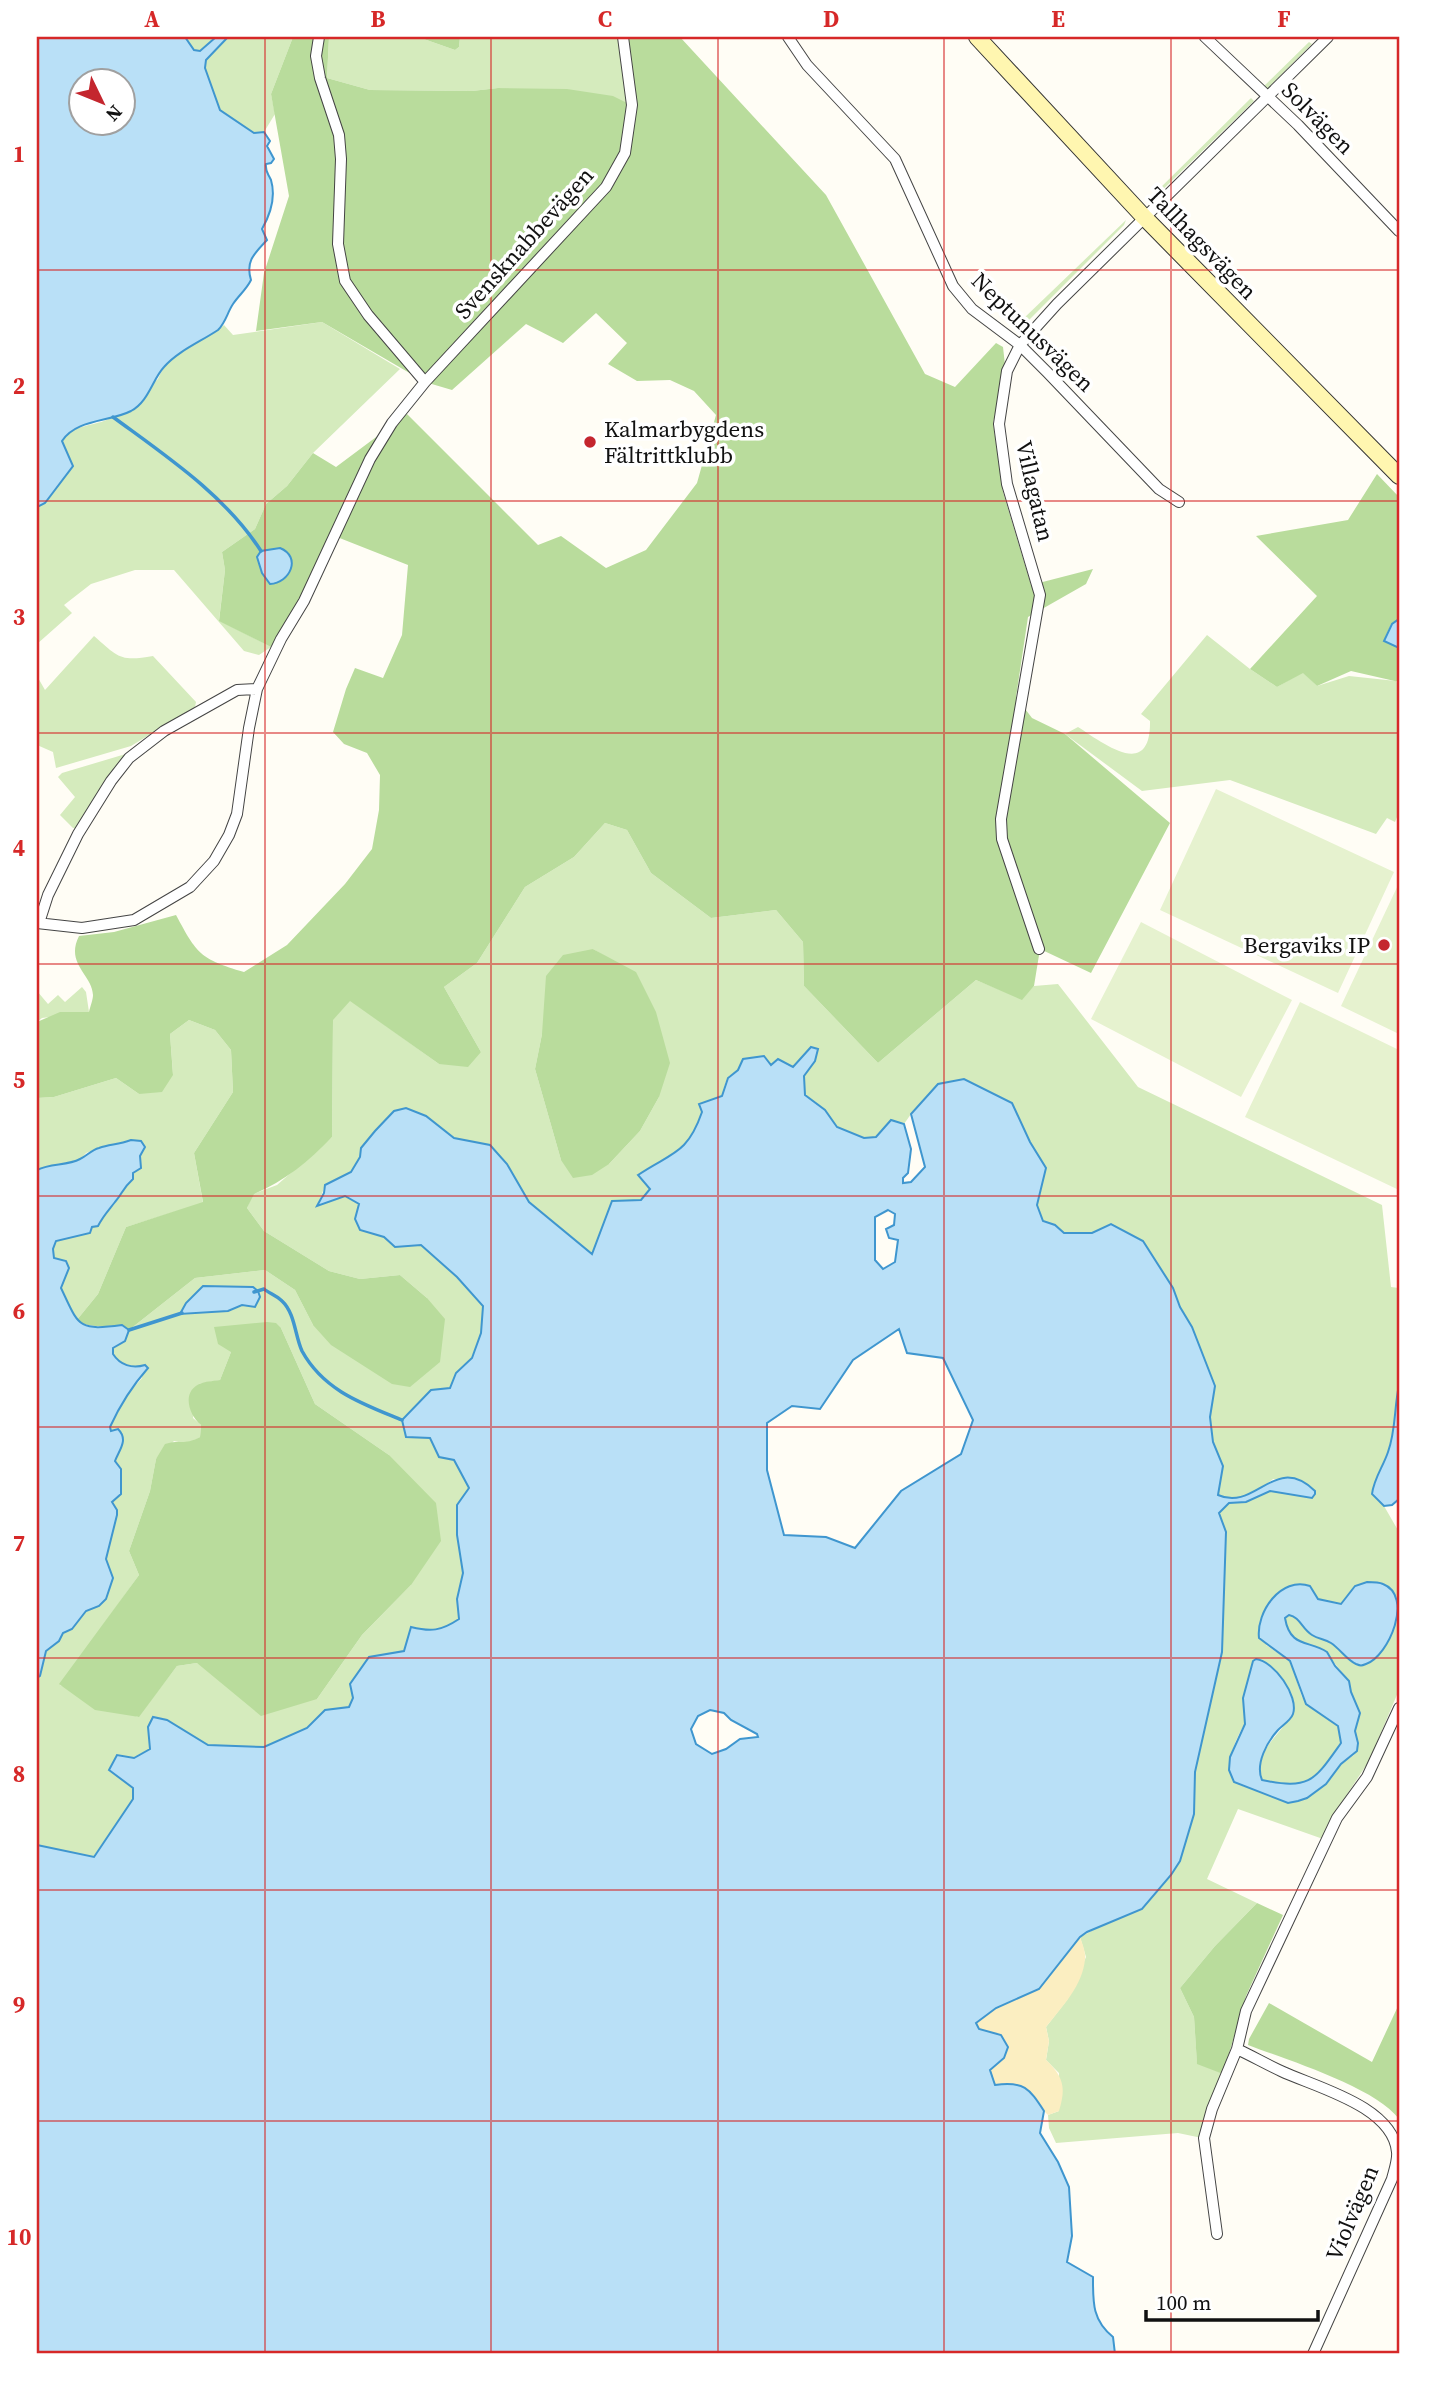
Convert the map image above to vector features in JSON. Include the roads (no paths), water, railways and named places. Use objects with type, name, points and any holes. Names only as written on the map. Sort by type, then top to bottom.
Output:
[{"type":"main road","name":"Tallhagsvägen","points":[[977,37],[1143,217],[1399,476]]},
{"type":"street","points":[[318,37],[316,56],[320,78],[339,135],[341,159],[338,244],[345,281],[368,315],[425,382]]},
{"type":"street","name":"Svensknabbevägen","points":[[257,689],[237,690],[164,731],[130,758],[111,781],[78,834],[48,895],[38,923],[82,928],[134,920],[190,887],[217,856],[237,814],[257,689],[281,639],[304,601],[370,459],[392,423],[425,382],[606,187],[625,153],[632,105],[623,37]]},
{"type":"street","name":"Neptunusvägen","points":[[788,37],[807,65],[895,159],[953,286],[972,309],[1020,345],[1159,489],[1179,502]]},
{"type":"street","name":"Solvägen","points":[[1205,37],[1298,125],[1399,231]]},
{"type":"street","name":"Villagatan","points":[[1039,949],[1002,839],[1001,819],[1040,595],[1007,484],[999,424],[1007,371],[1020,345],[1057,304],[1328,37]]},
{"type":"street","points":[[1217,2234],[1204,2138],[1212,2109],[1237,2049],[1246,2011],[1337,1818],[1367,1777],[1399,1708]]},
{"type":"street","name":"Violvägen","points":[[1237,2049],[1363,2108],[1376,2117],[1387,2130],[1397,2153],[1392,2179],[1313,2354]]},
{"type":"water","points":[[37,37],[185,37],[194,50],[200,51],[216,37],[228,37],[206,60],[205,68],[220,110],[254,133],[264,132],[270,141],[267,146],[274,159],[266,164],[266,171],[273,193],[270,212],[262,229],[267,240],[250,262],[251,280],[218,330],[170,361],[137,407],[123,415],[84,425],[68,434],[62,441],[73,466],[45,503],[37,507]]},
{"type":"water","points":[[280,548],[291,557],[291,569],[283,579],[270,584],[262,573],[257,557],[261,551]]},
{"type":"water","points":[[1399,619],[1399,648],[1384,641],[1392,624]]},
{"type":"water","points":[[811,1047],[818,1049],[815,1061],[804,1076],[805,1095],[825,1110],[837,1127],[864,1138],[876,1137],[891,1120],[904,1124],[911,1149],[908,1173],[903,1178],[903,1183],[911,1182],[925,1167],[911,1114],[938,1084],[964,1079],[1012,1103],[1030,1142],[1046,1168],[1037,1205],[1043,1221],[1055,1225],[1064,1233],[1092,1233],[1111,1224],[1143,1241],[1173,1288],[1192,1327],[1215,1386],[1210,1417],[1213,1442],[1223,1466],[1218,1495],[1231,1498],[1244,1496],[1277,1480],[1288,1478],[1301,1481],[1315,1491],[1312,1498],[1270,1491],[1246,1502],[1229,1503],[1219,1513],[1226,1532],[1222,1652],[1195,1772],[1194,1814],[1180,1861],[1142,1909],[1087,1932],[1080,1937],[1039,1989],[996,2008],[976,2023],[979,2029],[1001,2035],[1008,2047],[1004,2058],[990,2070],[995,2085],[1013,2084],[1025,2088],[1044,2111],[1040,2133],[1058,2162],[1069,2187],[1072,2236],[1067,2262],[1093,2277],[1097,2317],[1113,2337],[1115,2354],[37,2354],[37,1845],[94,1857],[133,1799],[133,1788],[109,1770],[117,1755],[134,1758],[150,1749],[148,1727],[153,1717],[167,1720],[208,1745],[264,1747],[307,1728],[325,1710],[349,1707],[353,1698],[350,1684],[369,1657],[404,1651],[411,1627],[436,1629],[459,1619],[457,1599],[463,1573],[457,1535],[457,1505],[469,1488],[454,1460],[439,1457],[430,1438],[406,1437],[402,1420],[431,1390],[450,1388],[456,1373],[472,1358],[481,1333],[483,1306],[457,1277],[421,1245],[395,1247],[384,1237],[360,1230],[355,1219],[359,1204],[345,1196],[317,1206],[325,1185],[351,1172],[360,1157],[361,1148],[375,1131],[394,1111],[406,1108],[426,1116],[454,1138],[490,1145],[507,1164],[529,1202],[592,1254],[612,1201],[641,1200],[650,1189],[638,1175],[684,1145],[702,1112],[699,1104],[722,1096],[728,1078],[738,1070],[743,1059],[764,1056],[771,1065],[778,1059],[793,1067]],"holes":[[[888,1210],[895,1214],[894,1225],[886,1229],[889,1238],[898,1240],[895,1262],[883,1269],[875,1260],[875,1217]],[[899,1329],[907,1353],[943,1358],[973,1420],[961,1454],[901,1491],[855,1548],[826,1537],[784,1535],[767,1470],[767,1423],[792,1406],[820,1409],[853,1360]],[[710,1710],[724,1713],[758,1737],[740,1739],[726,1749],[712,1754],[696,1744],[691,1729],[698,1716]]]},
{"type":"water","points":[[131,1140],[141,1141],[145,1147],[140,1156],[141,1168],[133,1173],[133,1179],[98,1226],[92,1227],[90,1233],[56,1241],[53,1249],[54,1258],[66,1261],[69,1268],[61,1288],[76,1318],[88,1326],[122,1325],[129,1330],[125,1341],[113,1348],[113,1354],[127,1365],[145,1365],[148,1368],[127,1396],[110,1427],[111,1431],[118,1429],[123,1441],[115,1461],[121,1469],[121,1494],[112,1502],[117,1515],[106,1559],[113,1578],[106,1599],[99,1606],[86,1611],[72,1629],[63,1633],[59,1641],[46,1651],[40,1676],[37,1678],[37,1170],[75,1161],[96,1149]]},
{"type":"water","points":[[203,1286],[253,1287],[260,1297],[255,1307],[242,1305],[228,1311],[180,1314],[186,1303]]},
{"type":"water","points":[[1399,1385],[1399,1499],[1392,1505],[1384,1506],[1372,1494],[1391,1444]]},
{"type":"water","points":[[1367,1582],[1381,1583],[1392,1591],[1397,1600],[1397,1612],[1395,1626],[1383,1650],[1366,1664],[1353,1662],[1331,1643],[1314,1636],[1293,1616],[1285,1618],[1291,1634],[1296,1639],[1327,1652],[1349,1681],[1360,1713],[1355,1731],[1357,1751],[1341,1764],[1326,1784],[1307,1798],[1298,1801],[1288,1803],[1234,1782],[1229,1770],[1230,1757],[1245,1724],[1243,1698],[1253,1661],[1256,1659],[1270,1666],[1284,1680],[1294,1707],[1292,1716],[1266,1747],[1260,1767],[1262,1780],[1301,1783],[1317,1774],[1341,1743],[1338,1726],[1306,1704],[1290,1661],[1259,1638],[1259,1628],[1266,1607],[1280,1591],[1299,1584],[1310,1586],[1318,1599],[1341,1604],[1355,1586]]},
{"type":"waterway","points":[[113,417],[212,494],[261,551]]},
{"type":"waterway","points":[[254,1292],[264,1289],[286,1306],[302,1351],[321,1376],[346,1394],[402,1420]]},
{"type":"waterway","points":[[129,1330],[182,1313]]},
{"type":"place","name":"Kalmarbygdens Fältrittklubb","points":[[590,442]]},
{"type":"place","name":"Bergaviks IP","points":[[1384,945]]}]
